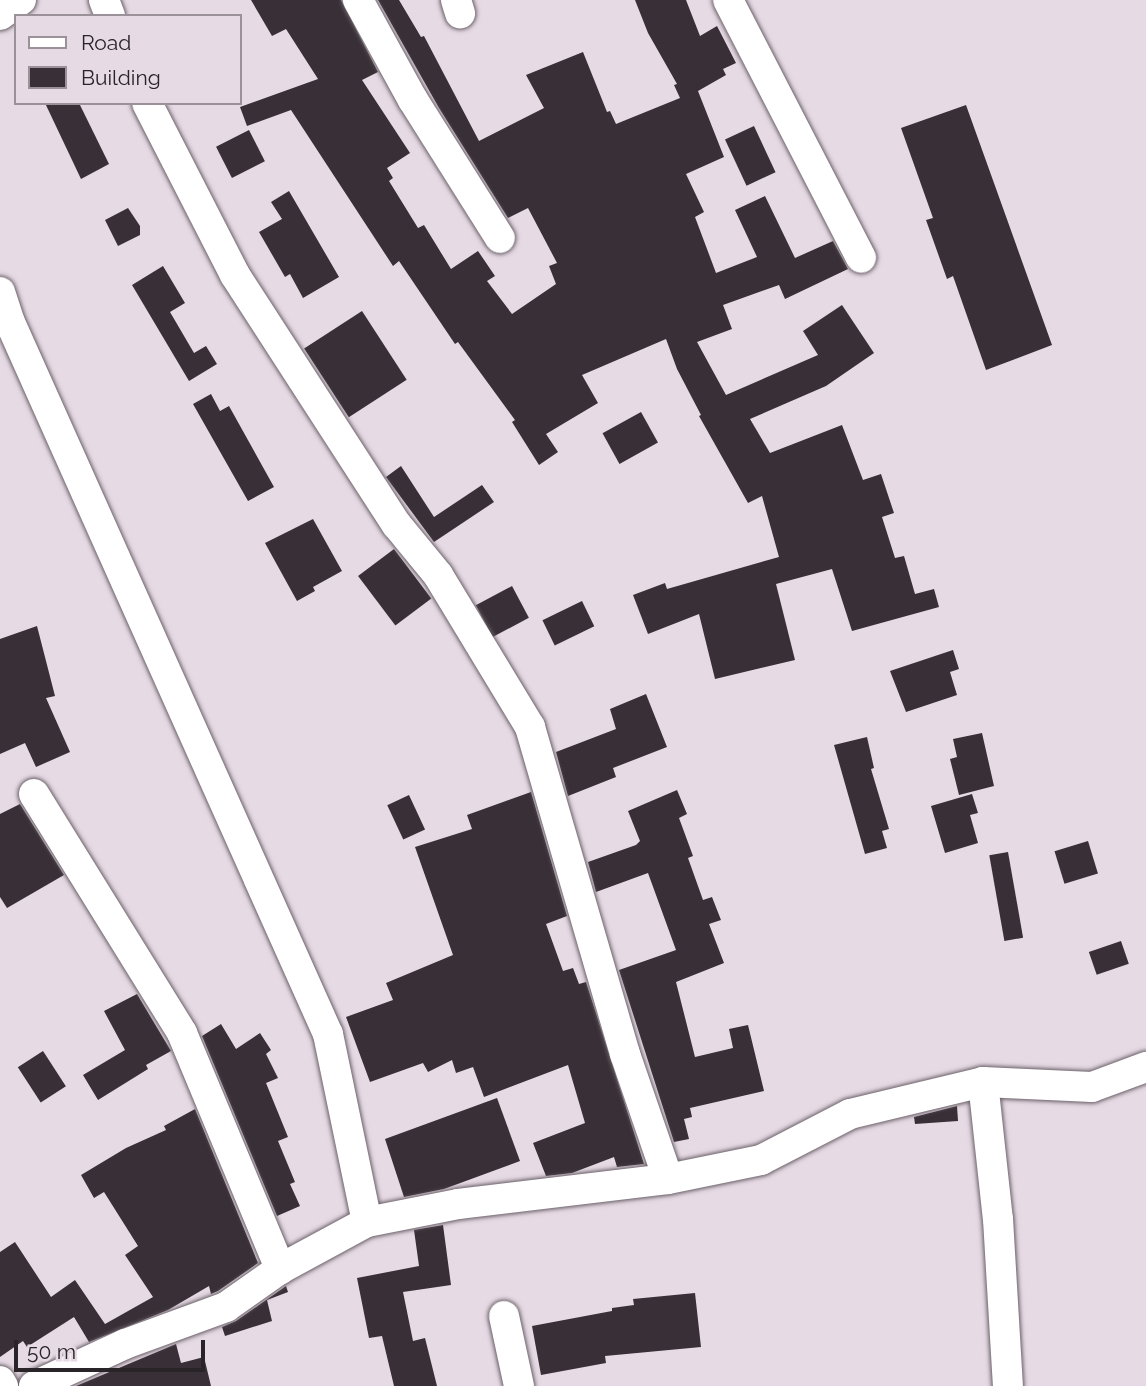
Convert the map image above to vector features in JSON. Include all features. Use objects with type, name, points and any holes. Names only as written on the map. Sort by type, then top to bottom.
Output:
[{"type":"street","points":[[0,15],[22,0]]},
{"type":"street","points":[[358,0],[413,100],[500,238]]},
{"type":"street","points":[[728,0],[861,258]]},
{"type":"street","points":[[148,105],[235,275],[397,525],[438,575],[530,727],[625,1054],[668,1179]]},
{"type":"street","points":[[0,292],[9,320],[328,1034],[367,1222]]},
{"type":"street","points":[[34,794],[183,1033],[280,1269]]},
{"type":"street","points":[[34,1386],[125,1345],[226,1307],[280,1269],[367,1222],[458,1204],[668,1179],[761,1160],[850,1114],[983,1082],[1092,1087],[1146,1067]]},
{"type":"street","points":[[983,1082],[998,1219],[1008,1386]]},
{"type":"street","points":[[504,1316],[519,1386]]},
{"type":"street","points":[[0,1381],[4,1386]]},
{"type":"building","points":[[251,0],[341,0],[378,72],[362,80],[410,153],[387,168],[393,178],[389,181],[418,228],[424,225],[451,269],[478,251],[495,276],[487,281],[512,314],[556,284],[549,266],[557,263],[528,208],[508,218],[439,108],[378,0],[399,0],[421,37],[424,36],[479,141],[544,108],[526,75],[583,52],[607,112],[610,111],[616,124],[680,98],[674,85],[677,84],[648,33],[635,0],[686,0],[700,36],[717,26],[736,63],[723,69],[726,75],[698,91],[724,157],[686,174],[704,212],[695,217],[716,273],[757,257],[735,210],[765,196],[795,258],[833,241],[848,269],[785,299],[779,285],[723,305],[732,329],[697,342],[726,395],[818,355],[803,331],[842,305],[874,353],[826,386],[750,419],[770,453],[842,425],[863,480],[881,474],[894,513],[882,517],[895,558],[904,556],[915,594],[934,589],[939,607],[852,631],[832,569],[776,584],[795,660],[715,679],[699,614],[648,634],[633,595],[665,583],[667,589],[779,557],[762,496],[748,503],[699,416],[701,415],[677,369],[666,339],[582,375],[598,403],[546,434],[558,452],[539,465],[512,422],[515,420],[458,342],[455,344],[399,261],[393,266],[291,110],[247,126],[240,107],[318,79],[286,29],[272,36]]},
{"type":"building","points":[[46,105],[80,105],[109,164],[81,179]]},
{"type":"building","points":[[966,105],[1052,345],[986,370],[953,276],[947,279],[926,220],[933,218],[901,128]]},
{"type":"building","points":[[754,126],[776,172],[747,186],[725,140]]},
{"type":"building","points":[[249,130],[265,161],[232,178],[216,147]]},
{"type":"building","points":[[289,191],[339,277],[303,298],[290,274],[285,277],[259,232],[282,219],[271,202]]},
{"type":"building","points":[[128,208],[140,226],[140,235],[118,246],[105,220]]},
{"type":"building","points":[[163,266],[185,303],[170,312],[194,353],[206,346],[217,364],[189,381],[132,285]]},
{"type":"building","points":[[362,311],[407,380],[349,417],[304,349]]},
{"type":"building","points":[[211,394],[220,411],[229,406],[274,487],[248,501],[193,404]]},
{"type":"building","points":[[641,412],[658,443],[619,464],[603,433]]},
{"type":"building","points":[[401,466],[434,517],[482,485],[494,502],[434,542],[386,477]]},
{"type":"building","points":[[313,519],[342,571],[313,587],[315,591],[297,601],[265,543]]},
{"type":"building","points":[[394,549],[431,599],[395,626],[358,576]]},
{"type":"building","points":[[512,586],[529,618],[493,637],[476,605]]},
{"type":"building","points":[[582,601],[594,626],[555,645],[542,620]]},
{"type":"building","points":[[37,626],[55,696],[46,698],[70,752],[36,767],[25,743],[0,754],[0,639]]},
{"type":"building","points":[[953,650],[959,669],[950,672],[957,695],[906,712],[890,671]]},
{"type":"building","points":[[646,694],[667,747],[613,768],[616,777],[568,796],[556,752],[616,729],[610,709]]},
{"type":"building","points":[[982,733],[994,786],[959,795],[950,759],[957,757],[953,739]]},
{"type":"building","points":[[867,737],[874,768],[871,769],[889,829],[882,831],[887,848],[865,854],[834,745]]},
{"type":"building","points":[[677,790],[687,814],[679,818],[693,856],[688,858],[703,900],[712,897],[721,920],[709,924],[724,963],[676,982],[695,1057],[733,1048],[729,1029],[748,1025],[764,1091],[690,1108],[692,1117],[684,1119],[689,1139],[674,1142],[619,970],[676,950],[648,873],[596,892],[588,862],[636,845],[640,841],[628,811]]},
{"type":"building","points":[[531,792],[567,916],[546,924],[563,971],[573,968],[579,984],[586,982],[644,1164],[617,1167],[614,1157],[572,1173],[546,1176],[533,1143],[585,1123],[568,1065],[484,1097],[473,1067],[456,1073],[452,1060],[428,1072],[423,1063],[370,1082],[346,1017],[393,1000],[386,983],[453,955],[415,847],[472,829],[467,815]]},
{"type":"building","points":[[972,794],[978,813],[970,815],[978,843],[945,853],[931,806]]},
{"type":"building","points":[[409,795],[425,829],[403,840],[387,805]]},
{"type":"building","points":[[20,804],[64,875],[7,908],[0,897],[0,814]]},
{"type":"building","points":[[1088,841],[1098,874],[1064,884],[1055,851]]},
{"type":"building","points":[[1008,852],[1023,938],[1004,941],[989,855]]},
{"type":"building","points":[[1121,941],[1129,964],[1097,975],[1089,952]]},
{"type":"building","points":[[137,994],[171,1051],[146,1065],[148,1069],[98,1100],[83,1075],[125,1050],[104,1011]]},
{"type":"building","points":[[221,1024],[236,1049],[260,1033],[271,1050],[266,1054],[278,1078],[266,1083],[288,1137],[278,1141],[295,1182],[290,1184],[300,1206],[277,1216],[202,1036]]},
{"type":"building","points":[[43,1051],[66,1086],[41,1103],[18,1067]]},
{"type":"building","points":[[497,1098],[520,1161],[444,1189],[404,1197],[385,1139]]},
{"type":"building","points":[[957,1106],[958,1121],[915,1124],[914,1117]]},
{"type":"building","points":[[195,1109],[258,1263],[218,1291],[211,1294],[209,1286],[168,1310],[89,1342],[74,1317],[27,1347],[23,1341],[0,1357],[0,1252],[15,1242],[51,1297],[75,1280],[105,1324],[153,1297],[125,1255],[138,1246],[104,1192],[94,1198],[81,1175],[126,1148],[166,1130],[164,1126]]},
{"type":"building","points":[[443,1225],[451,1285],[403,1292],[413,1341],[425,1338],[437,1386],[394,1386],[382,1336],[369,1338],[357,1278],[419,1266],[414,1230]]},
{"type":"building","points":[[286,1286],[288,1292],[267,1300],[272,1321],[225,1336],[222,1327],[236,1321]]},
{"type":"building","points":[[695,1293],[701,1347],[605,1356],[606,1363],[541,1375],[532,1326],[612,1311],[612,1308],[634,1305],[633,1299]]},
{"type":"building","points":[[176,1344],[181,1363],[204,1357],[211,1386],[76,1386]]}]
